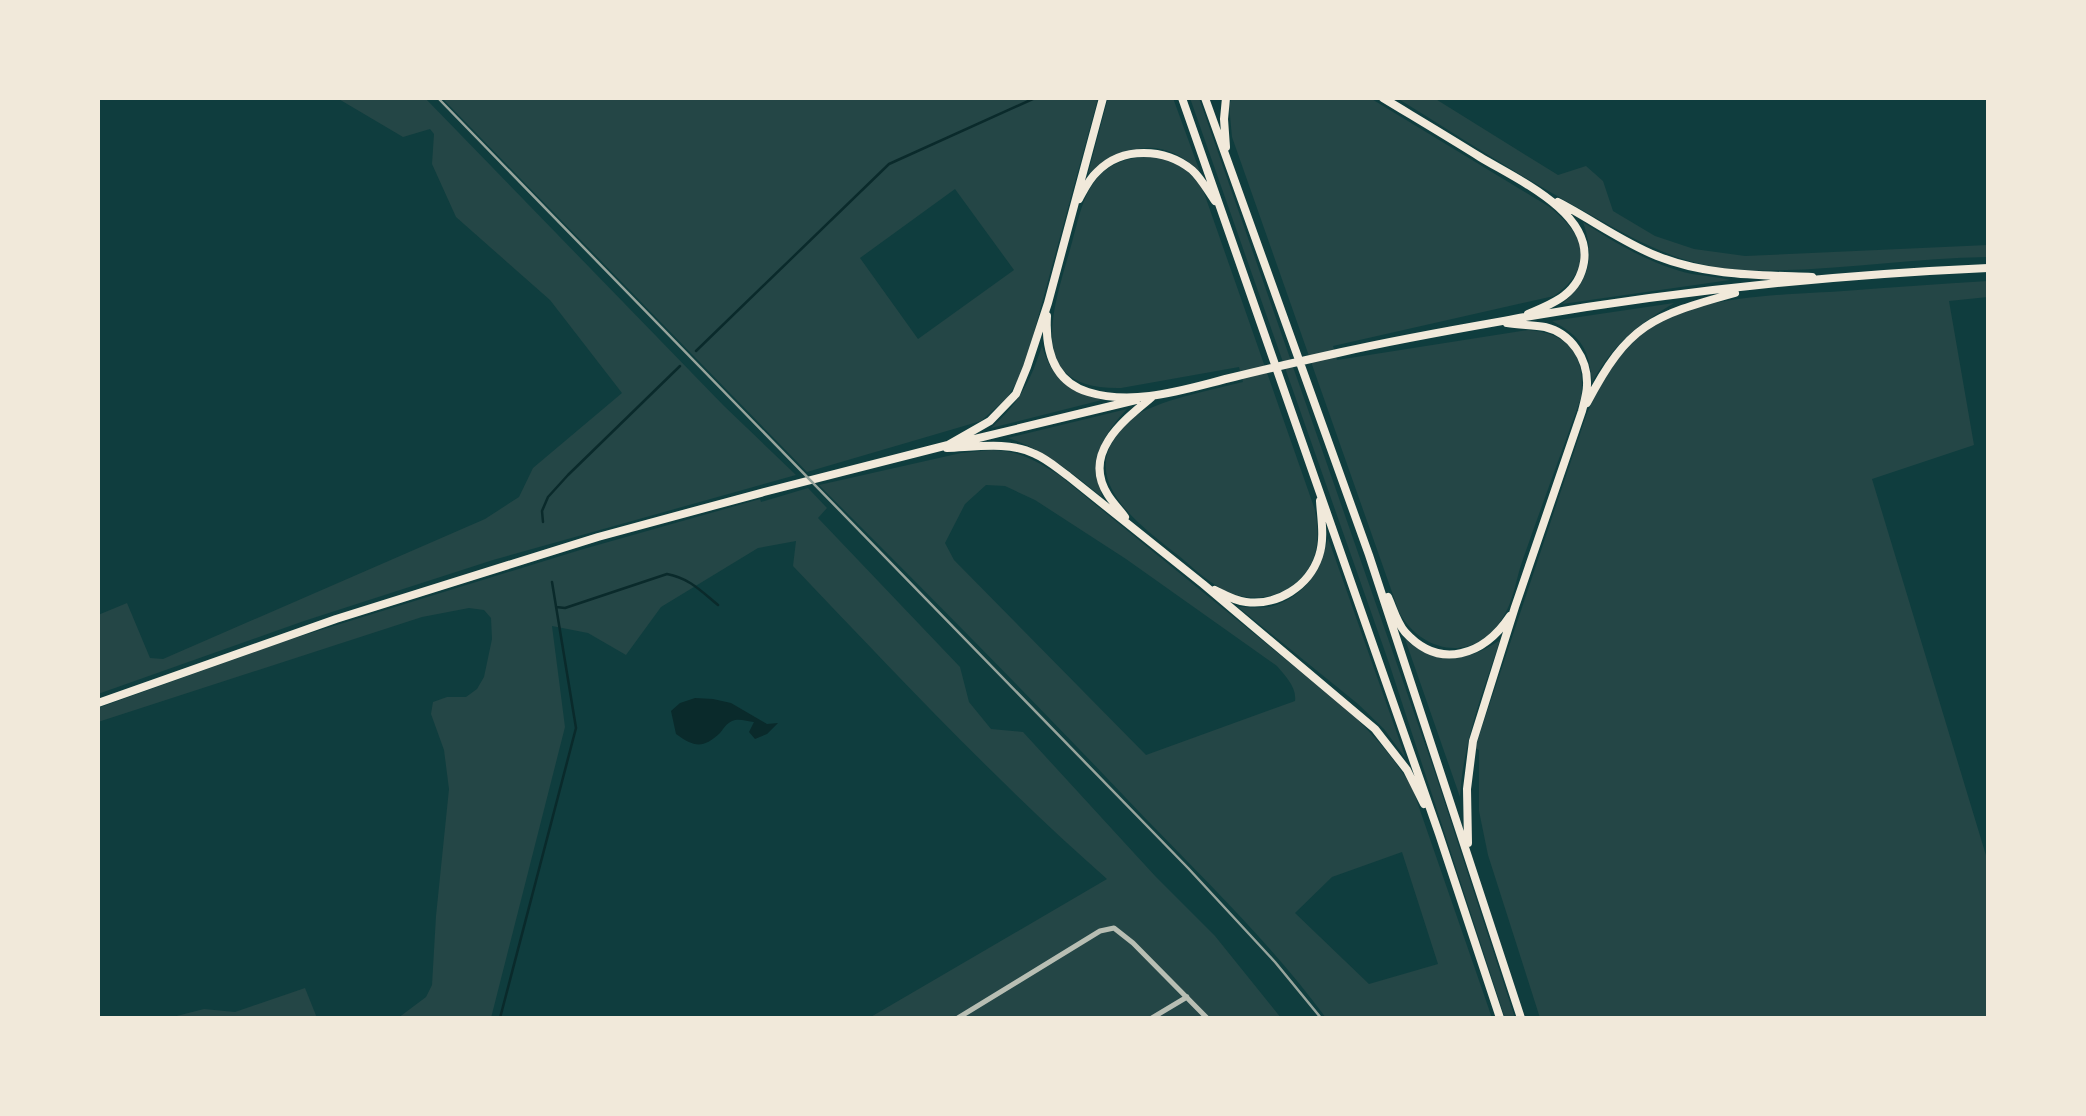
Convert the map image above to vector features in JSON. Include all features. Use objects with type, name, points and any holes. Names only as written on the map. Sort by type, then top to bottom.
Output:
[{"type":"highway","points":[[944,447],[990,421],[1016,394],[1048,303],[1103,98]]},
{"type":"highway","points":[[1182,98],[1439,834],[1500,1018]]},
{"type":"highway","points":[[1205,98],[1369,555],[1521,1018]]},
{"type":"highway","points":[[1226,98],[1224,119],[1227,157]]},
{"type":"highway","points":[[1384,98],[1536,191],[1636,246],[1674,262],[1720,272],[1840,278]]},
{"type":"highway","points":[[1072,211],[1097,171],[1112,161],[1143,152],[1159,153],[1177,160],[1193,171],[1221,209]]},
{"type":"highway","points":[[1516,319],[1550,305],[1569,293],[1582,271],[1585,256],[1580,232],[1572,220],[1536,191]]},
{"type":"highway","points":[[98,703],[261,644],[439,585],[598,537],[844,471],[1345,351],[1516,319],[1701,292],[1840,278],[1988,268]]},
{"type":"highway","points":[[1582,411],[1609,361],[1642,328],[1674,311],[1754,287]]},
{"type":"highway","points":[[1048,303],[1048,349],[1062,376],[1089,393],[1149,397]]},
{"type":"highway","points":[[1468,853],[1468,765],[1473,741],[1515,607],[1582,411],[1587,385],[1586,368],[1573,343],[1563,335],[1545,327],[1498,322]]},
{"type":"highway","points":[[1136,530],[1107,494],[1101,463],[1111,434],[1149,397]]},
{"type":"highway","points":[[944,447],[1006,446],[1035,453],[1068,476],[1203,584],[1374,729],[1407,770],[1439,834]]},
{"type":"highway","points":[[1203,584],[1231,599],[1245,602],[1275,599],[1297,588],[1313,570],[1320,554],[1322,530],[1319,487]]},
{"type":"highway","points":[[1369,555],[1402,629],[1422,646],[1435,652],[1464,653],[1483,645],[1494,637],[1515,607]]},
{"type":"street","points":[[958,1018],[1100,931],[1114,929],[1124,934],[1207,1018]]},
{"type":"street","points":[[1152,1018],[1187,997]]},
{"type":"shaded area","points":[[337,98],[425,98],[724,406],[796,475],[493,560],[304,621],[98,694],[98,615],[127,603],[150,658],[163,659],[485,519],[519,497],[533,468],[622,393],[550,300],[456,217],[432,164],[434,134],[430,129],[403,137]]},
{"type":"shaded area","points":[[442,98],[1098,98],[1033,336],[1019,378],[1007,398],[981,421],[807,472]],"holes":[[[955,189],[1014,270],[918,339],[860,258]]]},
{"type":"shaded area","points":[[1108,98],[1173,98],[1200,172],[1172,152],[1144,148],[1116,156],[1088,174]]},
{"type":"shaded area","points":[[1190,98],[1199,98],[1434,770],[1515,1018],[1505,1018],[1389,663]]},
{"type":"shaded area","points":[[1232,98],[1370,98],[1548,206],[1570,227],[1577,238],[1581,250],[1576,273],[1568,285],[1554,296],[1333,346],[1337,360],[1528,330],[1555,336],[1565,342],[1578,359],[1582,383],[1581,398],[1512,597],[1502,619],[1491,633],[1478,642],[1449,648],[1435,644],[1421,637],[1399,612],[1232,137],[1229,105]]},
{"type":"shaded area","points":[[1397,98],[1434,98],[1558,175],[1586,166],[1603,181],[1613,211],[1655,236],[1694,249],[1745,256],[1988,245],[1988,257],[1775,270],[1720,268],[1697,263],[1676,257],[1615,228],[1528,179]]},
{"type":"shaded area","points":[[1156,156],[1184,168],[1202,187],[1315,510],[1317,542],[1309,568],[1291,586],[1268,596],[1241,596],[1216,585],[1200,574],[1134,518],[1111,487],[1106,470],[1108,452],[1130,420],[1170,401],[1243,382],[1239,367],[1121,388],[1091,385],[1070,376],[1058,362],[1053,344],[1056,300],[1080,211],[1089,191],[1101,174],[1114,165],[1134,158]]},
{"type":"shaded area","points":[[1583,222],[1649,260],[1692,274],[1730,280],[1562,304],[1579,285],[1588,267],[1589,246]]},
{"type":"shaded area","points":[[1988,281],[1988,297],[1949,301],[1974,445],[1872,479],[1988,862],[1988,1018],[1540,1018],[1488,855],[1479,811],[1479,750],[1475,748],[1586,416],[1607,373],[1637,335],[1680,312],[1707,305],[1765,296]]},
{"type":"shaded area","points":[[1674,303],[1627,336],[1592,382],[1589,361],[1582,345],[1552,321]]},
{"type":"shaded area","points":[[1042,346],[1051,367],[1064,382],[1102,400],[991,428],[1023,391]]},
{"type":"shaded area","points":[[1127,409],[1104,439],[1101,449],[1098,471],[1102,497],[1046,456],[1008,438]]},
{"type":"shaded area","points":[[991,450],[1011,452],[1059,475],[1349,711],[1367,730],[1392,758],[1413,790],[1492,1018],[1326,1018],[1284,965],[1216,890],[819,485],[961,453]],"holes":[[[986,485],[1005,486],[1035,500],[1126,559],[1277,666],[1292,686],[1295,701],[1146,755],[954,560],[945,543],[965,504]],[[1402,852],[1438,964],[1369,984],[1295,913],[1332,877]]]},
{"type":"shaded area","points":[[808,488],[827,508],[818,518],[960,667],[969,702],[991,729],[1023,732],[1156,877],[1215,936],[1281,1018],[869,1018],[1107,879],[986,765],[793,566],[796,541],[758,548],[661,607],[626,655],[588,633],[552,626],[565,727],[491,1018],[398,1018],[426,997],[432,985],[449,789],[444,750],[431,714],[433,702],[447,697],[466,697],[477,689],[484,677],[492,639],[491,618],[484,610],[469,608],[422,617],[98,722],[98,708],[285,641],[580,550]]},
{"type":"shaded area","points":[[1328,538],[1406,759],[1384,729],[1358,704],[1238,607],[1272,606],[1296,594],[1317,570]]},
{"type":"shaded area","points":[[1405,639],[1428,654],[1452,658],[1476,653],[1500,640],[1469,737],[1460,797]]},
{"type":"shaded area","points":[[695,698],[731,703],[767,724],[778,723],[767,734],[755,739],[749,732],[754,722],[734,720],[708,742],[693,744],[676,734],[671,711],[680,703]]},
{"type":"shaded area","points":[[305,988],[317,1018],[169,1018],[204,1009],[235,1012]]},
{"type":"waterway","points":[[696,351],[889,164],[1035,98]]},
{"type":"waterway","points":[[543,522],[542,511],[548,497],[680,366]]},
{"type":"waterway","points":[[556,607],[565,608],[667,574],[688,582],[718,605]]},
{"type":"waterway","points":[[500,1018],[576,728],[552,582]]},
{"type":"railway","points":[[438,98],[1188,868],[1275,962],[1321,1018]]}]
